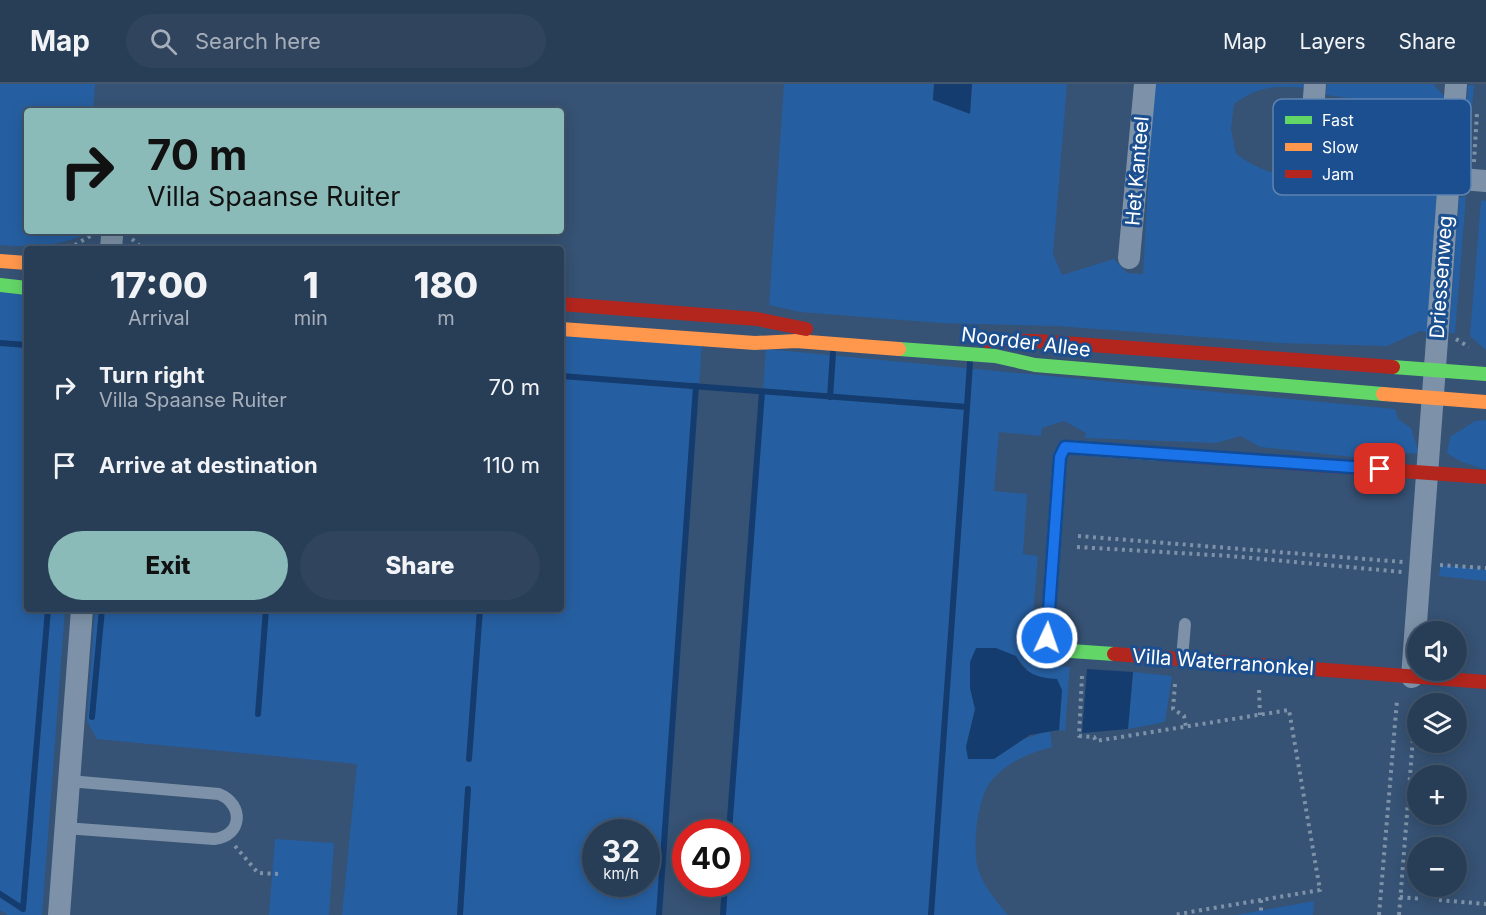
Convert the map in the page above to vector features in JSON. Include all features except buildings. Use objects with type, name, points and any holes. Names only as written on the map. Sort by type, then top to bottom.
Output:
[{"type":"street","name":"Het Kanteel","points":[[1129,258],[1145,84]]},
{"type":"street","points":[[1314,99],[1315,84]]},
{"type":"street","name":"Driessenweg","points":[[1455,99],[1456,84]]},
{"type":"street","points":[[1471,180],[1486,181]]},
{"type":"street","name":"Driessenweg","points":[[1432,397],[1448,195]]},
{"type":"street","points":[[0,261],[24,262]]},
{"type":"street","points":[[0,285],[24,288]]},
{"type":"street","name":"Noorder Allee","points":[[564,304],[757,319],[802,328],[997,342],[1048,342],[1486,374]]},
{"type":"street","name":"Noorder Allee","points":[[564,329],[755,344],[796,341],[994,356],[1035,365],[1486,402]]},
{"type":"street","points":[[1405,676],[1420,568],[1432,397]]},
{"type":"street","points":[[1053,540],[1060,457],[1065,447],[1486,477]]},
{"type":"street","name":"Villa Waterranonkel","points":[[1053,540],[1047,638],[1056,650],[1486,682]]},
{"type":"street","points":[[60,915],[82,612]]},
{"type":"lane","points":[[1180,659],[1185,624]]},
{"type":"lane","points":[[65,828],[214,840],[226,836],[237,824],[237,810],[228,797],[219,794],[69,781]]},
{"type":"path","points":[[1459,339],[1472,349]]},
{"type":"path","points":[[1053,540],[1230,556],[1420,568],[1486,568]]},
{"type":"path","points":[[1053,540],[1420,568]]},
{"type":"path","points":[[1083,652],[1078,736],[1094,736],[1096,741],[1289,710],[1320,890],[1173,915]]},
{"type":"path","points":[[1180,659],[1173,710],[1184,716],[1186,727]]},
{"type":"path","points":[[1399,915],[1417,687],[1405,676]]},
{"type":"path","points":[[1379,915],[1405,676]]},
{"type":"path","points":[[1258,703],[1260,715]]},
{"type":"path","points":[[226,836],[258,873],[280,874]]},
{"type":"path","points":[[1400,897],[1422,898]]},
{"type":"path","points":[[1261,900],[1261,915]]},
{"type":"path","points":[[1439,900],[1486,904]]},
{"type":"shaded area","points":[[0,84],[95,84],[93,108],[24,108],[24,234],[85,234],[67,241],[33,246],[0,245]]},
{"type":"shaded area","points":[[784,84],[934,84],[933,100],[970,113],[972,84],[1067,84],[1053,254],[1062,275],[1114,259],[1127,273],[1143,274],[1154,84],[1309,84],[1309,88],[1278,87],[1261,90],[1234,104],[1231,129],[1236,154],[1273,173],[1273,195],[1439,195],[1431,333],[1420,331],[1387,346],[1281,343],[1057,326],[941,323],[800,312],[769,305]]},
{"type":"shaded area","points":[[934,84],[972,84],[970,114],[933,100]]},
{"type":"shaded area","points":[[1327,84],[1433,84],[1444,96],[1444,99],[1351,99],[1326,95]]},
{"type":"shaded area","points":[[1468,85],[1474,85],[1471,119],[1471,99],[1467,99]]},
{"type":"shaded area","points":[[1466,196],[1455,333],[1449,333],[1459,198]]},
{"type":"shaded area","points":[[1481,200],[1486,201],[1486,350],[1470,336]]},
{"type":"shaded area","points":[[0,292],[24,295],[24,612],[65,612],[42,915],[8,915],[0,910]]},
{"type":"shaded area","points":[[564,335],[702,345],[660,915],[342,915],[357,764],[97,739],[87,721],[95,612],[564,612]]},
{"type":"shaded area","points":[[766,349],[1395,409],[1398,419],[1411,428],[1419,453],[1396,454],[1389,461],[1260,447],[1241,436],[1216,443],[1085,438],[1086,433],[1064,421],[1042,428],[1041,436],[999,432],[994,491],[1027,494],[1023,554],[1038,556],[1029,663],[1070,667],[1065,731],[1059,730],[1062,690],[1030,673],[1016,656],[970,688],[975,709],[966,747],[994,759],[1015,742],[1050,730],[1052,747],[1019,759],[1004,768],[987,788],[979,810],[976,836],[978,869],[987,888],[1008,915],[725,915],[726,897],[750,897],[750,819],[732,819]]},
{"type":"shaded area","points":[[1486,420],[1486,470],[1460,461],[1447,453],[1450,437],[1475,421]]},
{"type":"shaded area","points":[[1441,565],[1486,570],[1486,581],[1439,576]]},
{"type":"shaded area","points":[[976,648],[996,648],[1016,656],[1033,674],[1057,679],[1062,690],[1059,730],[1030,735],[994,759],[968,759],[966,747],[975,709],[970,688],[970,662]]},
{"type":"shaded area","points":[[1087,669],[1133,672],[1128,729],[1082,733]]},
{"type":"shaded area","points":[[1133,672],[1172,676],[1165,722],[1128,729]]},
{"type":"shaded area","points":[[275,839],[334,843],[329,915],[269,915]]},
{"type":"shaded area","points":[[1314,901],[1313,915],[1236,915]]},
{"type":"waterway","points":[[0,343],[24,345]]},
{"type":"waterway","points":[[830,397],[833,353]]},
{"type":"waterway","points":[[967,407],[970,363]]},
{"type":"waterway","points":[[564,376],[967,407],[931,915]]},
{"type":"waterway","points":[[659,915],[696,386]]},
{"type":"waterway","points":[[730,819],[762,392]]},
{"type":"waterway","points":[[0,894],[23,909],[48,612]]},
{"type":"waterway","points":[[92,717],[102,612]]},
{"type":"waterway","points":[[258,714],[266,612]]},
{"type":"waterway","points":[[469,759],[480,612]]},
{"type":"waterway","points":[[460,915],[468,789]]},
{"type":"waterway","points":[[723,915],[724,897]]},
{"type":"traffic: fast","points":[[0,285],[24,288]]},
{"type":"traffic: fast","points":[[899,349],[995,356],[1035,365],[1383,394]]},
{"type":"traffic: fast","points":[[1393,367],[1486,374]]},
{"type":"traffic: fast","points":[[1114,654],[1056,650],[1047,638],[1060,457],[1065,447],[1161,454]]},
{"type":"traffic: slow","points":[[0,261],[24,263]]},
{"type":"traffic: slow","points":[[564,329],[755,343],[796,341],[899,349]]},
{"type":"traffic: slow","points":[[1383,394],[1486,402]]},
{"type":"traffic: jam","points":[[564,304],[757,319],[806,329]]},
{"type":"traffic: jam","points":[[987,341],[1036,341],[1393,367]]},
{"type":"traffic: jam","points":[[1161,454],[1486,477]]},
{"type":"traffic: jam","points":[[1114,654],[1486,682]]},
{"type":"route","points":[[1047,638],[1060,457],[1065,447],[1380,469]]}]
